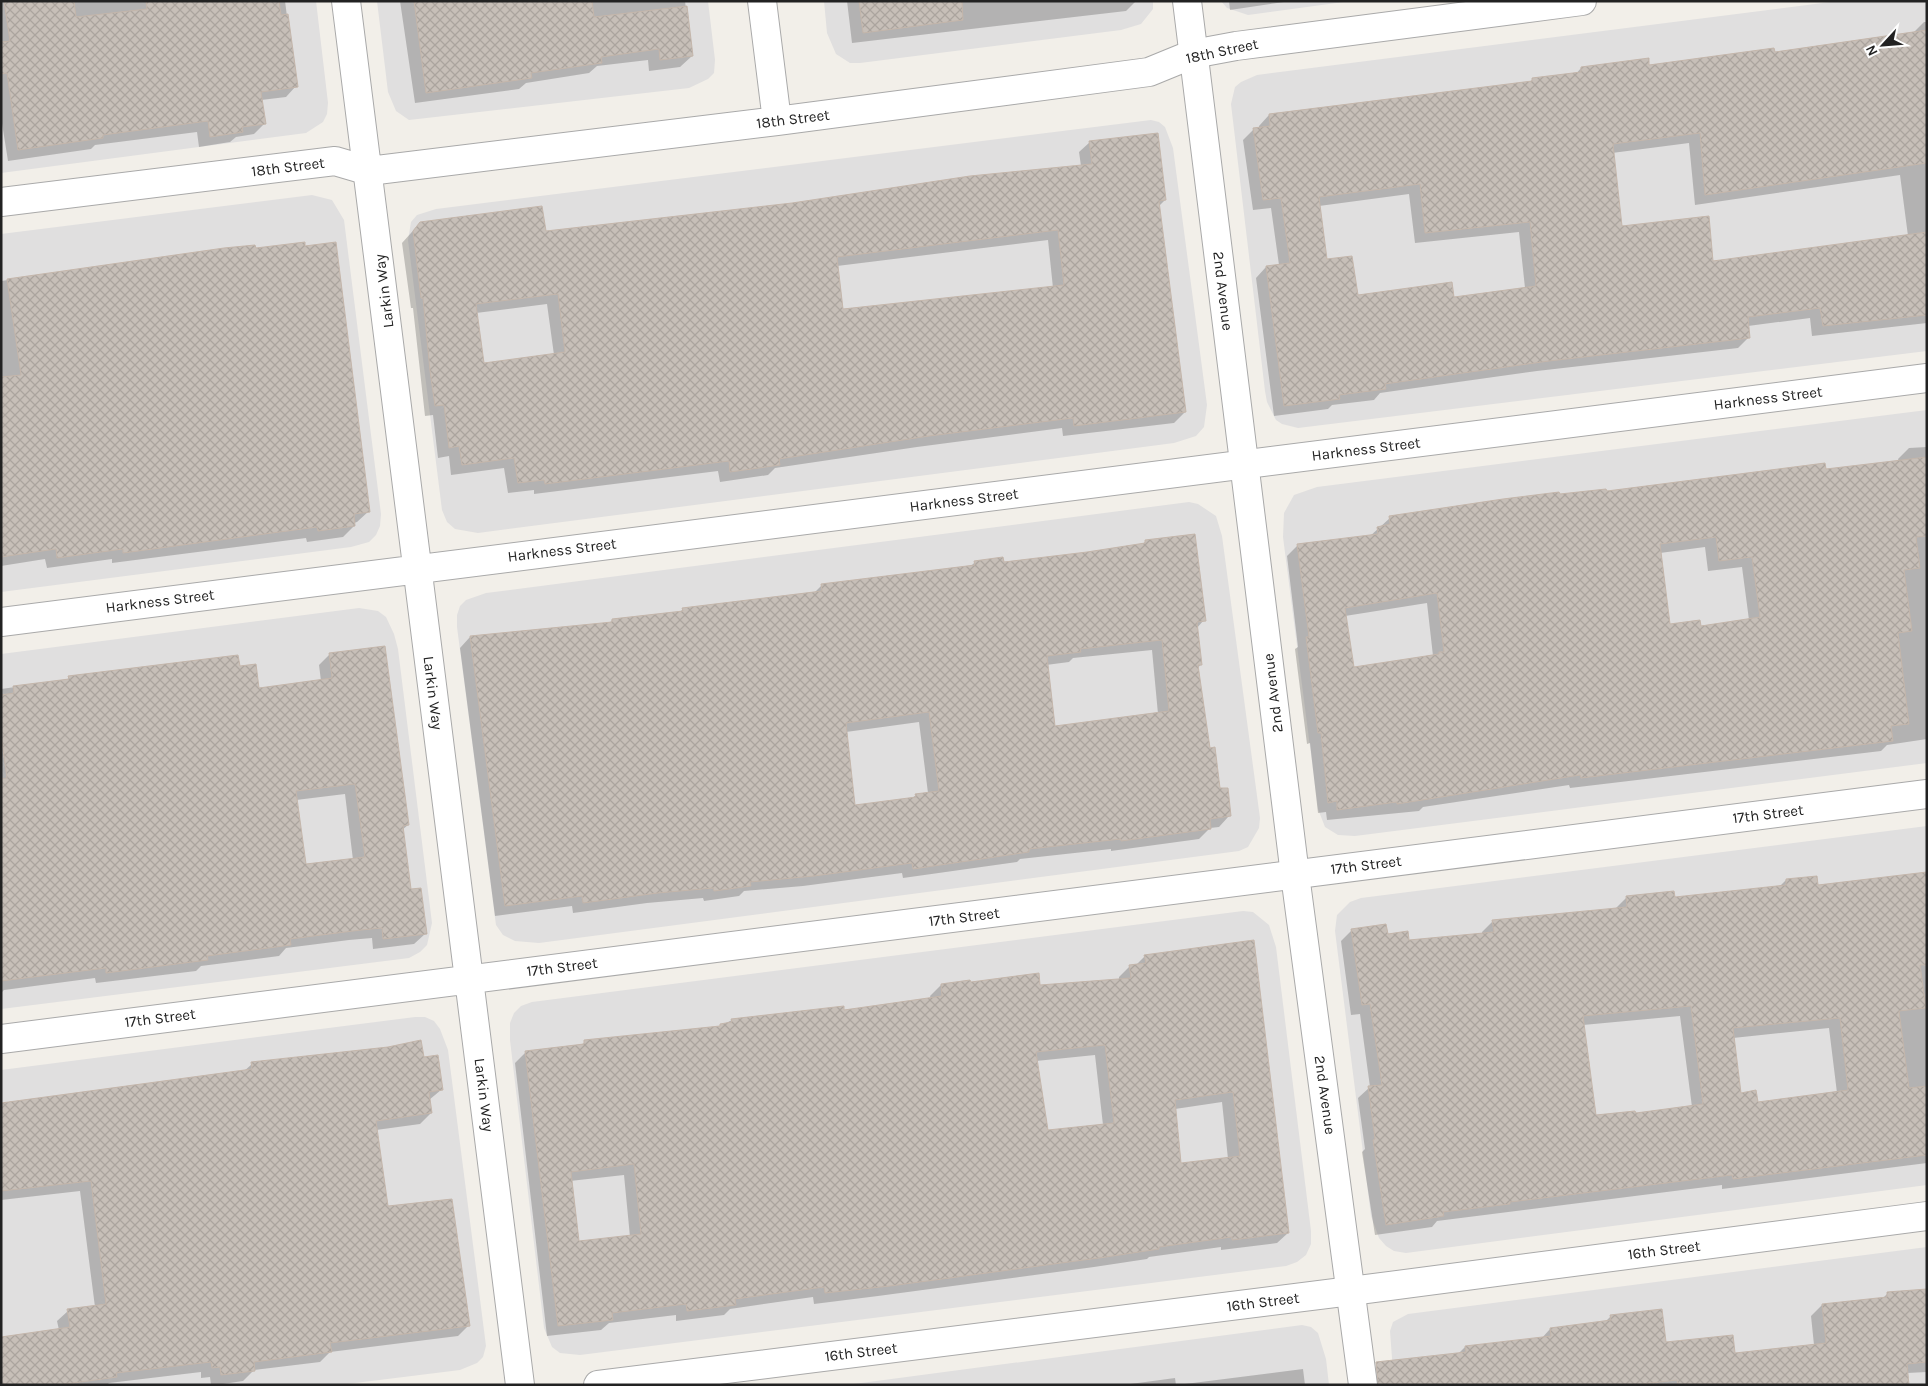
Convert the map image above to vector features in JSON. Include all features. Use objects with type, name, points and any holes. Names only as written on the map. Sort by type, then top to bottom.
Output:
[{"type":"street","name":"Larkin Way","points":[[346,1],[369,171],[520,1385]]},
{"type":"street","points":[[762,1],[777,121]]},
{"type":"street","name":"2nd Avenue","points":[[1188,1],[1295,874],[1363,1385]]},
{"type":"street","name":"18th Street","points":[[1,202],[335,161],[369,171],[777,121],[1149,72],[1193,54],[1236,46],[1582,1]]},
{"type":"street","name":"Harkness Street","points":[[1,622],[1927,378]]},
{"type":"street","name":"17th Street","points":[[1,1038],[1927,794]]},
{"type":"street","name":"16th Street","points":[[598,1385],[1351,1291],[1927,1216]]},
{"type":"shaded area","points":[[1,1],[316,1],[328,103],[327,114],[323,122],[306,133],[1,173]]},
{"type":"shaded area","points":[[377,1],[708,1],[715,60],[714,73],[708,79],[689,88],[409,120],[396,111],[388,92]]},
{"type":"shaded area","points":[[824,1],[1153,1],[1153,9],[1141,24],[1121,30],[850,63],[836,54],[827,33]]},
{"type":"shaded area","points":[[1221,1],[1351,1],[1248,15],[1227,8]]},
{"type":"shaded area","points":[[1838,1],[1927,1],[1927,351],[1298,428],[1282,424],[1276,420],[1267,402],[1265,391],[1231,104],[1235,87],[1241,82],[1257,75]]},
{"type":"shaded area","points":[[1151,120],[1159,122],[1165,127],[1173,148],[1207,405],[1204,427],[1196,436],[1174,443],[478,533],[455,529],[447,522],[442,510],[408,240],[411,222],[417,215],[436,209]]},
{"type":"shaded area","points":[[312,195],[332,200],[344,220],[381,514],[380,526],[376,535],[369,542],[351,547],[1,592],[1,234]]},
{"type":"shaded area","points":[[1927,410],[1927,763],[1355,836],[1338,835],[1325,827],[1318,809],[1283,537],[1284,513],[1294,495],[1317,487]]},
{"type":"shaded area","points":[[1189,502],[1198,504],[1216,516],[1222,536],[1260,818],[1259,828],[1248,847],[1239,851],[539,943],[515,941],[503,935],[496,925],[457,627],[457,615],[460,606],[466,600],[486,593]]},
{"type":"shaded area","points":[[359,608],[378,611],[386,617],[394,634],[398,649],[432,923],[427,945],[420,952],[409,958],[1,1009],[1,654]]},
{"type":"shaded area","points":[[1927,826],[1927,1185],[1406,1253],[1394,1251],[1379,1238],[1371,1216],[1335,931],[1337,915],[1350,902],[1361,898]]},
{"type":"shaded area","points":[[1243,911],[1253,912],[1269,925],[1276,947],[1311,1231],[1311,1244],[1306,1255],[1297,1262],[1286,1266],[580,1355],[560,1353],[552,1347],[544,1328],[510,1040],[510,1023],[514,1013],[521,1006],[532,1002]]},
{"type":"shaded area","points":[[425,1017],[434,1021],[440,1029],[448,1050],[486,1346],[483,1357],[477,1363],[460,1370],[339,1385],[1,1385],[1,1070]]},
{"type":"shaded area","points":[[1927,1247],[1927,1385],[1394,1385],[1390,1331],[1393,1322],[1408,1314]]},
{"type":"shaded area","points":[[1302,1325],[1311,1327],[1318,1333],[1326,1359],[1329,1385],[846,1385]]},
{"type":"building","points":[[4,1],[74,1],[76,17],[147,9],[146,1],[279,1],[281,15],[288,14],[298,87],[261,92],[266,124],[242,127],[243,132],[210,137],[208,121],[103,135],[103,138],[18,150],[7,73],[1,74],[1,42],[10,41]]},
{"type":"building","points":[[414,1],[592,1],[594,17],[687,6],[693,56],[660,60],[659,49],[601,57],[602,63],[531,73],[532,78],[426,93]]},
{"type":"building","points":[[859,1],[962,1],[963,20],[863,33]]},
{"type":"building","points":[[1927,30],[1927,163],[1705,195],[1700,133],[1613,144],[1622,226],[1709,216],[1713,261],[1927,232],[1927,315],[1823,326],[1820,308],[1748,317],[1750,338],[1549,361],[1385,384],[1386,389],[1339,395],[1340,399],[1284,406],[1266,266],[1290,263],[1281,198],[1263,200],[1253,128],[1270,126],[1269,114],[1532,81],[1532,78],[1581,72],[1581,67],[1649,58],[1649,65],[1774,48],[1775,52]],"holes":[[[1420,184],[1425,233],[1530,222],[1536,286],[1454,297],[1452,282],[1358,295],[1352,256],[1327,259],[1319,197]]]},
{"type":"building","points":[[1158,133],[1166,200],[1159,201],[1186,412],[1074,426],[1073,418],[929,436],[779,459],[780,465],[730,472],[729,461],[545,484],[544,480],[518,483],[514,458],[462,465],[459,446],[449,448],[444,405],[435,406],[430,371],[423,298],[421,298],[413,231],[420,222],[542,206],[546,231],[792,203],[970,176],[1092,164],[1089,141]],"holes":[[[1058,230],[1064,285],[843,309],[837,257]],[[558,294],[565,352],[484,363],[476,304]]]},
{"type":"building","points":[[305,242],[305,246],[336,242],[370,512],[354,514],[355,526],[318,531],[317,527],[123,553],[123,549],[57,558],[56,549],[1,557],[1,377],[21,375],[7,279],[224,248],[255,245],[256,248]]},
{"type":"building","points":[[1927,457],[1927,536],[1916,537],[1920,568],[1904,570],[1912,631],[1898,633],[1909,724],[1891,726],[1893,741],[1581,778],[1580,775],[1397,804],[1397,802],[1337,810],[1337,801],[1328,803],[1321,733],[1318,733],[1306,637],[1309,637],[1297,544],[1378,534],[1377,527],[1390,524],[1389,516],[1503,499],[1559,492],[1560,494],[1606,489],[1607,491],[1825,463],[1826,469]],"holes":[[[1716,537],[1719,561],[1752,557],[1760,617],[1701,626],[1700,620],[1670,624],[1660,544]],[[1437,593],[1444,652],[1354,667],[1345,608]]]},
{"type":"building","points":[[1195,534],[1206,621],[1197,622],[1202,665],[1198,665],[1210,748],[1215,747],[1220,788],[1228,788],[1231,816],[1210,819],[1211,829],[1121,841],[1121,839],[1029,849],[1029,852],[913,869],[912,863],[750,882],[751,886],[714,891],[713,888],[658,893],[583,903],[582,896],[505,906],[470,636],[612,622],[612,619],[683,611],[682,608],[822,591],[821,584],[975,565],[974,561],[1003,557],[1004,562],[1087,552],[1145,543],[1145,540]],"holes":[[[1162,640],[1169,711],[1055,726],[1047,656],[1081,652],[1080,649]],[[929,712],[939,791],[915,794],[916,797],[855,805],[846,723]]]},
{"type":"building","points":[[385,646],[409,825],[403,826],[411,889],[421,888],[427,934],[383,939],[382,928],[361,930],[290,939],[291,945],[207,956],[208,960],[106,973],[106,968],[1,981],[1,779],[7,778],[1,735],[1,695],[14,693],[13,686],[69,679],[68,676],[238,655],[240,666],[256,664],[259,688],[332,678],[329,653]],"holes":[[[355,784],[365,857],[306,864],[296,791]]]},
{"type":"building","points":[[1927,872],[1927,965],[1920,965],[1926,1008],[1899,1011],[1909,1088],[1927,1086],[1927,1155],[1733,1179],[1732,1175],[1510,1202],[1510,1204],[1443,1212],[1444,1216],[1386,1225],[1373,1140],[1375,1139],[1368,1086],[1382,1085],[1370,1004],[1362,1005],[1351,929],[1386,924],[1388,934],[1408,931],[1409,940],[1494,932],[1492,920],[1627,907],[1626,896],[1674,891],[1675,897],[1786,885],[1786,879],[1817,876],[1818,885]],"holes":[[[1691,1006],[1703,1104],[1636,1113],[1635,1111],[1596,1115],[1583,1016]],[[1840,1018],[1848,1090],[1758,1102],[1756,1090],[1741,1093],[1733,1028]]]},
{"type":"building","points":[[1254,940],[1289,1233],[1232,1240],[1232,1237],[1159,1247],[1159,1249],[1106,1257],[890,1286],[825,1293],[824,1287],[735,1299],[736,1305],[687,1311],[686,1304],[612,1313],[613,1320],[558,1326],[525,1051],[584,1044],[584,1040],[720,1026],[720,1024],[732,1022],[731,1019],[844,1006],[844,1010],[942,996],[941,984],[970,980],[971,982],[1039,973],[1040,985],[1131,978],[1129,965],[1146,963],[1144,955]],"holes":[[[1105,1045],[1114,1123],[1048,1130],[1036,1052]],[[1233,1092],[1240,1156],[1181,1163],[1175,1100]],[[634,1164],[641,1234],[579,1241],[571,1172]]]},
{"type":"building","points":[[421,1040],[424,1057],[438,1055],[443,1090],[429,1092],[432,1113],[376,1121],[388,1206],[452,1199],[470,1326],[330,1343],[332,1352],[254,1362],[255,1371],[221,1375],[220,1367],[212,1368],[211,1362],[116,1373],[117,1377],[59,1385],[1,1385],[1,1337],[70,1327],[67,1309],[106,1304],[91,1181],[1,1191],[1,1103],[252,1069],[251,1062],[388,1047]]},
{"type":"building","points":[[1927,1289],[1927,1362],[1907,1364],[1909,1385],[1678,1385],[1677,1380],[1635,1385],[1378,1385],[1376,1362],[1466,1352],[1465,1346],[1551,1336],[1550,1328],[1611,1320],[1610,1315],[1662,1309],[1666,1342],[1733,1335],[1735,1353],[1826,1343],[1822,1304],[1887,1297],[1887,1292]]}]
